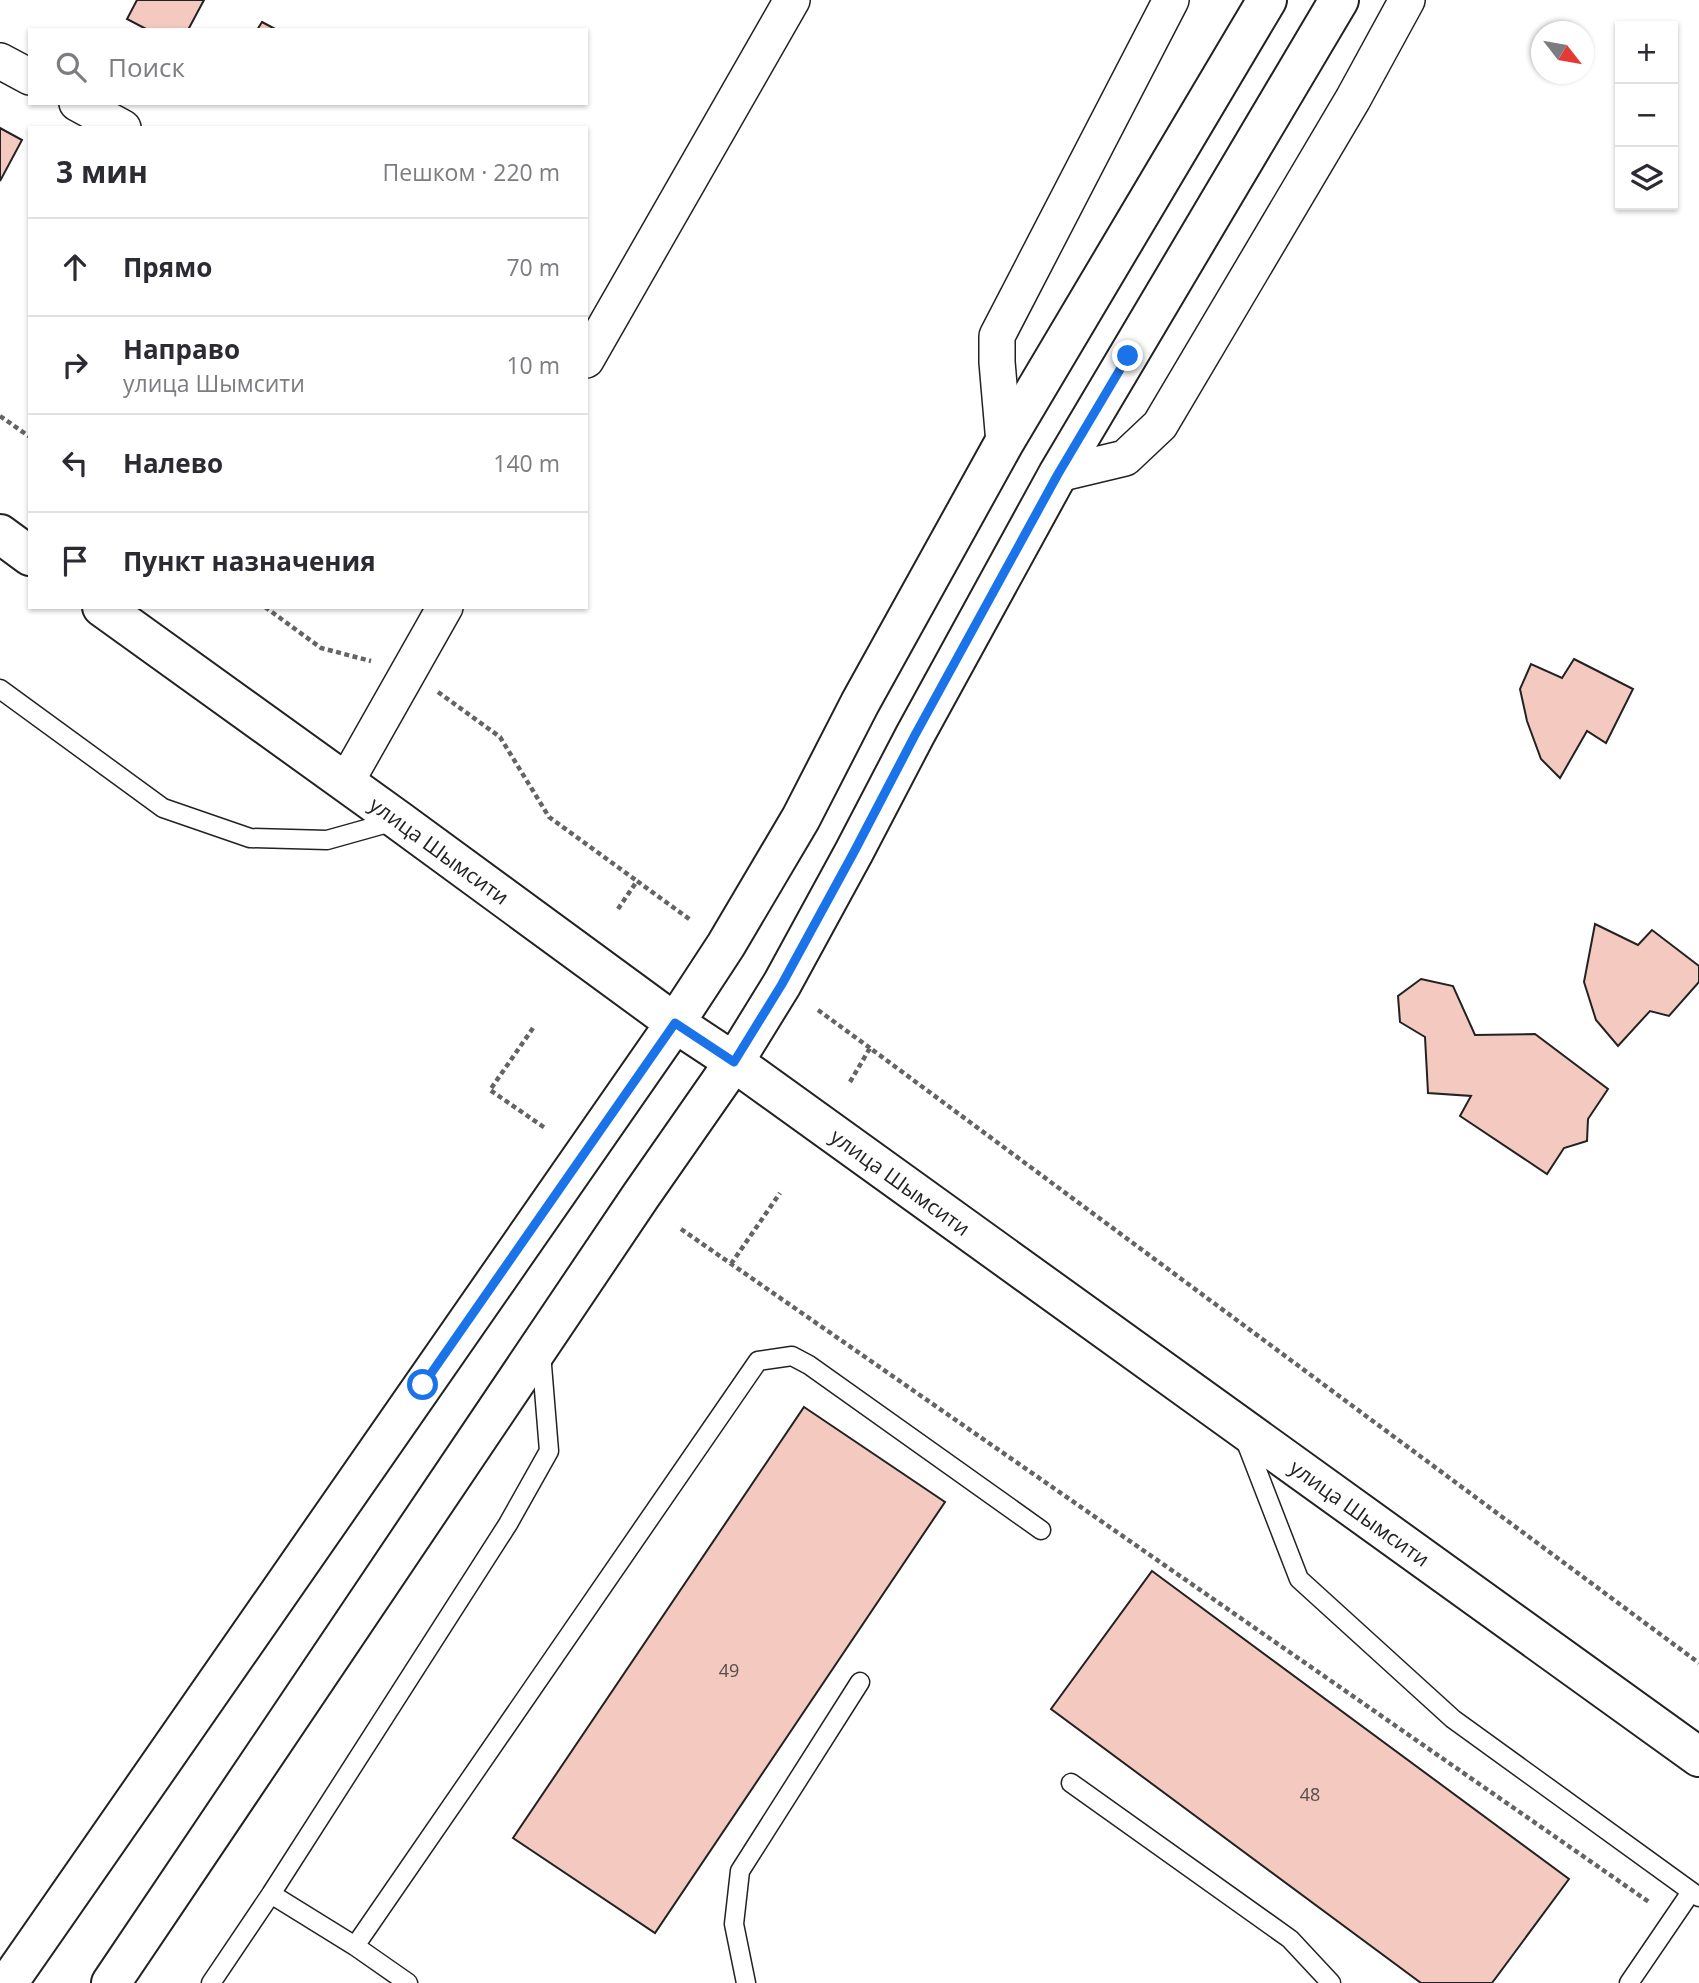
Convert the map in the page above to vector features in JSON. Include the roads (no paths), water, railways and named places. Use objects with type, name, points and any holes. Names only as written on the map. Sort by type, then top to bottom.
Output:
[{"type":"main road","points":[[8,1983],[675,1023],[726,945],[801,818],[860,704],[1004,443],[1267,0]]},
{"type":"main road","points":[[111,1983],[734,1062],[782,984],[1058,474],[1339,0]]},
{"type":"main road","points":[[0,534],[28,555]]},
{"type":"main road","name":"улица Шымсити","points":[[105,609],[675,1023],[734,1062],[1699,1757]]},
{"type":"street","points":[[588,357],[792,0]]},
{"type":"street","points":[[1004,443],[997,336],[1171,0]]},
{"type":"street","points":[[1058,474],[1125,458],[1160,425],[1353,99],[1407,0]]},
{"type":"street","points":[[0,61],[28,77]]},
{"type":"street","points":[[81,105],[119,126]]},
{"type":"street","points":[[346,782],[444,609]]},
{"type":"lane","points":[[0,690],[163,807],[250,838],[327,840],[398,820]]},
{"type":"lane","points":[[211,1983],[508,1524],[549,1451],[541,1345]]},
{"type":"lane","points":[[355,1946],[758,1361],[792,1356],[809,1365],[1041,1530]]},
{"type":"lane","points":[[1241,1427],[1299,1579],[1453,1719],[1695,1895],[1629,1983]]},
{"type":"lane","points":[[746,1983],[734,1924],[740,1871],[860,1682]]},
{"type":"lane","points":[[1071,1783],[1290,1939],[1331,1983]]},
{"type":"lane","points":[[271,1894],[355,1946],[408,1983]]}]
